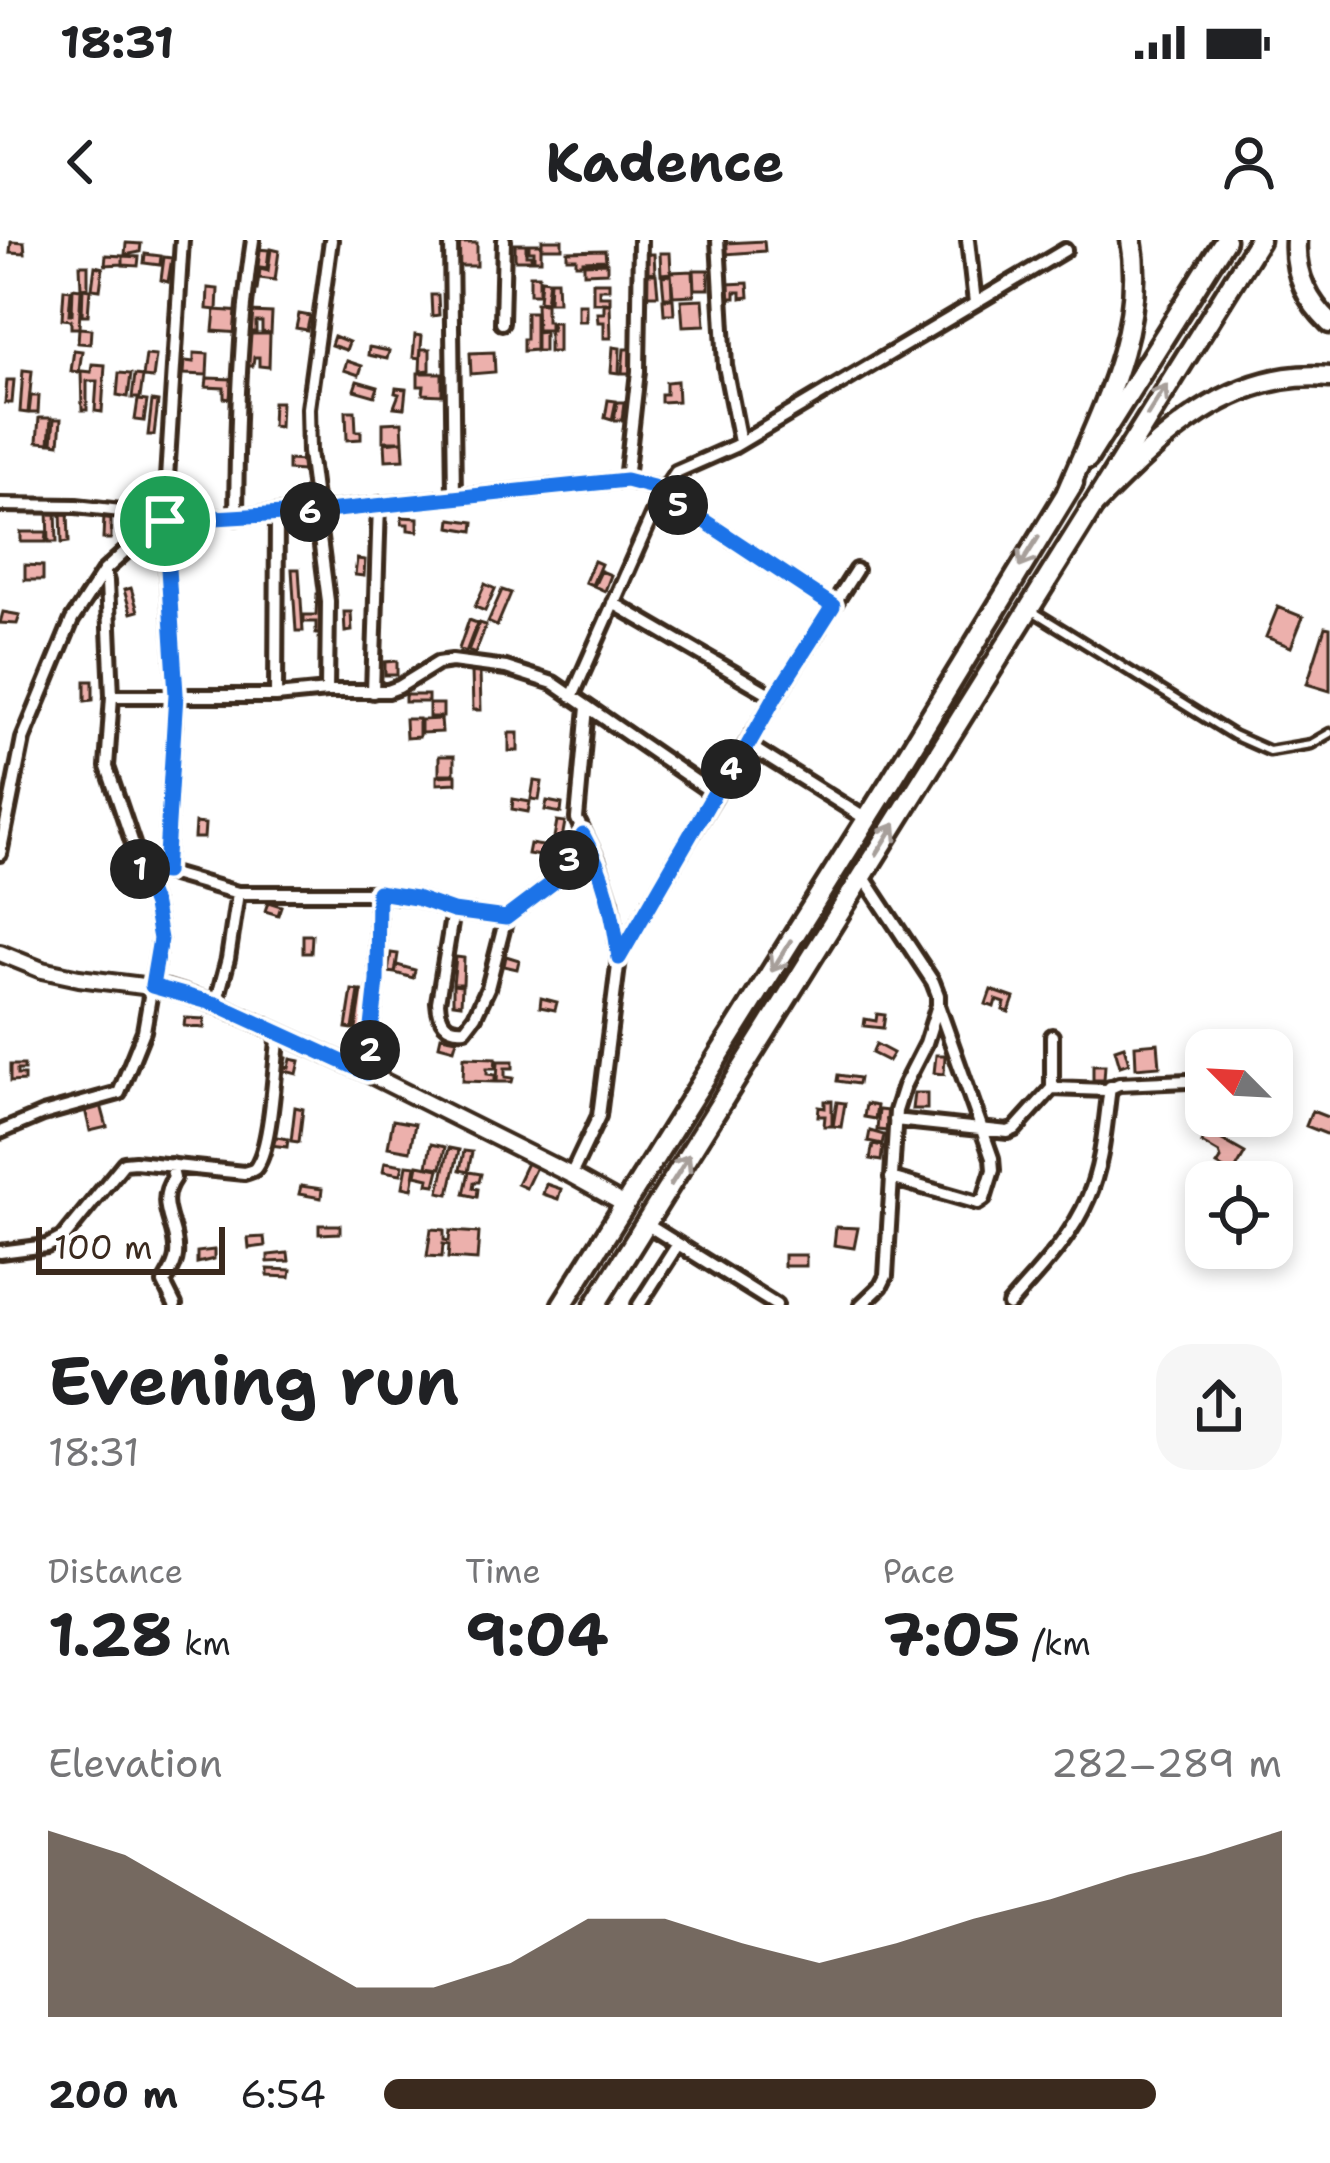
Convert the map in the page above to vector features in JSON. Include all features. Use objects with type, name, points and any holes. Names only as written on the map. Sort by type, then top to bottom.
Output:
[{"type":"main road","points":[[1067,492],[1112,381],[1131,313],[1131,240]]},
{"type":"main road","points":[[562,1305],[1225,240]]},
{"type":"main road","points":[[595,1305],[1259,240]]},
{"type":"main road","points":[[1296,240],[1301,284],[1330,323]]},
{"type":"main road","points":[[1090,509],[1162,439],[1214,401],[1277,379],[1330,377]]},
{"type":"street","points":[[165,872],[176,694],[165,521],[182,240]]},
{"type":"street","points":[[236,518],[237,392],[254,240]]},
{"type":"street","points":[[327,691],[328,601],[308,408],[331,240]]},
{"type":"street","points":[[451,240],[454,497]]},
{"type":"street","points":[[502,322],[504,240]]},
{"type":"street","points":[[626,480],[638,371],[640,240]]},
{"type":"street","points":[[718,240],[725,366],[740,442]]},
{"type":"street","points":[[968,240],[975,303]]},
{"type":"street","points":[[572,697],[662,493],[676,472],[740,442],[1065,250]]},
{"type":"street","points":[[0,505],[76,506],[165,521],[317,512],[626,480],[653,487],[833,606]]},
{"type":"street","points":[[374,692],[380,504]]},
{"type":"street","points":[[276,695],[277,515]]},
{"type":"street","points":[[0,854],[22,739],[72,620],[104,571],[165,521]]},
{"type":"street","points":[[619,958],[714,794],[856,570]]},
{"type":"street","points":[[0,1132],[43,1114],[119,1093],[144,1031],[160,939],[154,906],[107,767],[112,696],[104,571]]},
{"type":"street","points":[[613,603],[775,697]]},
{"type":"street","points":[[112,696],[374,692],[399,688],[430,666],[452,661],[506,668],[553,683],[714,794]]},
{"type":"street","points":[[571,1175],[599,1116],[619,958],[611,902],[577,819],[587,707]]},
{"type":"street","points":[[748,745],[866,819]]},
{"type":"street","points":[[453,911],[437,1002],[439,1017],[456,1030],[465,1029],[475,1016],[488,988],[506,918],[559,878],[583,835]]},
{"type":"street","points":[[140,869],[238,893],[378,892],[453,911],[506,918]]},
{"type":"street","points":[[860,1305],[886,1276],[899,1097],[938,1006],[933,982],[863,876]]},
{"type":"street","points":[[367,1073],[377,981],[378,892]]},
{"type":"street","points":[[216,1004],[238,893]]},
{"type":"street","points":[[0,953],[42,970],[152,986],[216,1004],[367,1073],[625,1205]]},
{"type":"street","points":[[891,1178],[978,1203],[984,1199],[993,1170],[938,1006]]},
{"type":"street","points":[[0,1252],[47,1246],[64,1237],[124,1163],[253,1171],[266,1138],[279,1032]]},
{"type":"street","points":[[895,1120],[1015,1129],[1052,1088],[1052,1036]]},
{"type":"street","points":[[1052,1088],[1106,1090],[1125,1083],[1185,1081]]},
{"type":"street","points":[[1009,1305],[1064,1239],[1085,1205],[1101,1154],[1110,1087]]},
{"type":"street","points":[[171,1166],[174,1178],[165,1190],[165,1204],[175,1233],[176,1261],[164,1283],[175,1305]]},
{"type":"street","points":[[646,1224],[776,1305]]},
{"type":"street","points":[[639,1305],[678,1244]]},
{"type":"lane","points":[[1028,608],[1233,735],[1269,751],[1311,744],[1330,733]]},
{"type":"building","points":[[542,240],[562,240],[562,248],[542,248]]},
{"type":"building","points":[[11,241],[24,242],[25,253],[10,252]]},
{"type":"building","points":[[764,241],[765,251],[726,254],[726,243]]},
{"type":"building","points":[[126,243],[141,244],[140,252],[125,255]]},
{"type":"building","points":[[459,243],[477,243],[477,266],[459,266]]},
{"type":"building","points":[[515,244],[526,244],[531,260],[515,260]]},
{"type":"building","points":[[529,244],[541,244],[541,260],[534,260]]},
{"type":"building","points":[[256,249],[269,250],[267,268],[260,267],[257,290],[250,289]]},
{"type":"building","points":[[271,249],[279,251],[275,280],[259,278],[260,269],[268,271]]},
{"type":"building","points":[[605,250],[606,260],[576,264],[576,258],[567,258],[567,251]]},
{"type":"building","points":[[660,253],[670,253],[671,273],[661,274]]},
{"type":"building","points":[[145,254],[161,256],[160,265],[144,263]]},
{"type":"building","points":[[644,254],[654,254],[655,272],[645,273]]},
{"type":"building","points":[[106,255],[123,256],[123,264],[105,265]]},
{"type":"building","points":[[123,256],[139,257],[138,266],[123,265]]},
{"type":"building","points":[[164,257],[172,258],[168,282],[161,280]]},
{"type":"building","points":[[607,263],[607,272],[584,273],[584,264]]},
{"type":"building","points":[[80,265],[88,265],[88,287],[81,288]]},
{"type":"building","points":[[95,266],[103,268],[100,290],[92,289]]},
{"type":"building","points":[[694,270],[708,270],[709,289],[695,289]]},
{"type":"building","points":[[693,271],[694,295],[673,296],[671,272]]},
{"type":"building","points":[[646,274],[656,274],[658,295],[647,295]]},
{"type":"building","points":[[530,275],[539,275],[539,294],[530,294]]},
{"type":"building","points":[[671,275],[672,297],[664,297],[662,276]]},
{"type":"building","points":[[541,279],[549,280],[546,302],[539,301]]},
{"type":"building","points":[[550,280],[557,280],[558,302],[549,302]]},
{"type":"building","points":[[593,282],[609,282],[609,289],[599,289],[599,296],[610,296],[610,303],[593,303]]},
{"type":"building","points":[[748,283],[749,297],[741,298],[741,292],[735,292],[735,298],[727,298],[727,284]]},
{"type":"building","points":[[73,288],[81,289],[79,328],[71,328],[71,320],[62,319],[64,289],[71,290],[72,314]]},
{"type":"building","points":[[83,288],[90,289],[88,315],[82,315]]},
{"type":"building","points":[[208,288],[218,289],[217,310],[207,309]]},
{"type":"building","points":[[431,295],[438,295],[439,315],[432,316]]},
{"type":"building","points":[[663,299],[673,299],[674,314],[664,314]]},
{"type":"building","points":[[703,299],[705,325],[683,326],[681,300]]},
{"type":"building","points":[[536,303],[546,303],[549,330],[537,330]]},
{"type":"building","points":[[578,304],[586,304],[586,321],[578,321]]},
{"type":"building","points":[[604,304],[610,304],[611,338],[604,338],[604,322],[598,322],[597,313],[604,313]]},
{"type":"building","points":[[215,310],[242,312],[240,333],[213,331]]},
{"type":"building","points":[[249,312],[272,313],[271,333],[262,332],[262,322],[256,322],[256,332],[248,332]]},
{"type":"building","points":[[526,312],[535,312],[535,350],[523,351],[526,339]]},
{"type":"building","points":[[299,314],[310,316],[307,330],[296,328]]},
{"type":"building","points":[[552,322],[558,322],[558,352],[549,352]]},
{"type":"building","points":[[79,328],[91,329],[90,344],[78,343]]},
{"type":"building","points":[[544,331],[544,351],[536,351],[536,332]]},
{"type":"building","points":[[245,334],[270,334],[269,367],[259,366],[259,357],[254,357],[253,366],[244,366]]},
{"type":"building","points":[[415,335],[422,336],[420,358],[413,357]]},
{"type":"building","points":[[334,336],[349,342],[346,350],[331,345]]},
{"type":"building","points":[[369,347],[389,351],[387,359],[368,355]]},
{"type":"building","points":[[613,347],[620,348],[619,373],[611,372]]},
{"type":"building","points":[[421,349],[430,349],[430,370],[420,371]]},
{"type":"building","points":[[624,349],[630,349],[630,373],[622,373]]},
{"type":"building","points":[[74,350],[82,351],[79,372],[71,371]]},
{"type":"building","points":[[494,352],[495,372],[471,374],[470,353]]},
{"type":"building","points":[[194,353],[208,354],[207,375],[184,374],[185,361],[194,362]]},
{"type":"building","points":[[146,355],[156,356],[153,378],[143,377]]},
{"type":"building","points":[[347,361],[362,366],[359,375],[344,370]]},
{"type":"building","points":[[92,364],[105,365],[102,412],[95,411],[97,381],[87,381],[87,410],[82,410],[81,371],[91,372]]},
{"type":"building","points":[[23,370],[32,371],[28,413],[20,412]]},
{"type":"building","points":[[119,373],[131,374],[128,397],[117,395]]},
{"type":"building","points":[[418,373],[442,373],[442,395],[423,394]]},
{"type":"building","points":[[135,375],[143,376],[140,398],[132,398]]},
{"type":"building","points":[[207,378],[232,379],[230,399],[224,398],[224,388],[206,387]]},
{"type":"building","points":[[7,380],[14,380],[12,403],[5,403]]},
{"type":"building","points":[[357,381],[378,387],[375,396],[354,390]]},
{"type":"building","points":[[677,381],[678,401],[661,402],[666,382]]},
{"type":"building","points":[[396,388],[406,389],[404,408],[394,407],[399,394]]},
{"type":"building","points":[[31,396],[39,396],[38,413],[29,413]]},
{"type":"building","points":[[138,400],[147,401],[144,421],[135,420]]},
{"type":"building","points":[[608,400],[616,401],[612,420],[605,418]]},
{"type":"building","points":[[152,401],[158,402],[154,435],[148,435]]},
{"type":"building","points":[[273,402],[281,402],[280,427],[272,426]]},
{"type":"building","points":[[617,402],[624,402],[622,420],[614,420]]},
{"type":"building","points":[[346,411],[355,411],[361,439],[347,440]]},
{"type":"building","points":[[39,418],[51,418],[49,443],[37,442]]},
{"type":"building","points":[[54,419],[61,419],[59,444],[52,443]]},
{"type":"building","points":[[402,422],[403,441],[383,441],[383,423]]},
{"type":"building","points":[[403,441],[404,459],[386,460],[385,443]]},
{"type":"building","points":[[288,460],[303,461],[303,471],[288,470]]},
{"type":"building","points":[[48,510],[56,510],[57,542],[49,542]]},
{"type":"building","points":[[61,510],[68,510],[69,542],[62,543]]},
{"type":"building","points":[[104,515],[111,515],[111,539],[103,539]]},
{"type":"building","points":[[402,517],[418,518],[418,531],[408,530]]},
{"type":"building","points":[[451,519],[474,522],[473,531],[450,527]]},
{"type":"building","points":[[21,532],[47,532],[46,542],[21,542]]},
{"type":"building","points":[[357,559],[365,560],[364,576],[355,575]]},
{"type":"building","points":[[594,561],[601,564],[592,585],[585,582]]},
{"type":"building","points":[[25,565],[43,566],[43,580],[25,580]]},
{"type":"building","points":[[292,569],[299,569],[303,631],[296,631]]},
{"type":"building","points":[[601,571],[611,575],[605,591],[594,586]]},
{"type":"building","points":[[485,584],[495,589],[485,611],[475,607]]},
{"type":"building","points":[[131,588],[138,611],[131,613],[124,590]]},
{"type":"building","points":[[502,590],[511,593],[497,626],[488,622]]},
{"type":"building","points":[[317,594],[324,594],[323,634],[316,634],[316,622],[304,622],[304,615],[316,615]]},
{"type":"building","points":[[1278,607],[1303,617],[1291,647],[1266,637]]},
{"type":"building","points":[[3,612],[20,615],[17,624],[0,623]]},
{"type":"building","points":[[344,612],[351,612],[352,631],[345,632]]},
{"type":"building","points":[[469,620],[477,623],[466,652],[459,649]]},
{"type":"building","points":[[479,623],[486,625],[475,654],[468,651]]},
{"type":"building","points":[[1325,627],[1330,628],[1330,691],[1307,684]]},
{"type":"building","points":[[397,661],[397,675],[385,675],[385,662]]},
{"type":"building","points":[[472,671],[480,671],[481,710],[473,710]]},
{"type":"building","points":[[85,681],[93,681],[93,700],[85,701]]},
{"type":"building","points":[[405,695],[428,695],[428,702],[405,702]]},
{"type":"building","points":[[429,704],[443,704],[443,717],[429,717]]},
{"type":"building","points":[[405,719],[419,719],[419,737],[406,738]]},
{"type":"building","points":[[441,719],[442,732],[421,733],[421,720]]},
{"type":"building","points":[[509,733],[518,733],[518,751],[509,751]]},
{"type":"building","points":[[439,756],[454,756],[454,774],[439,774]]},
{"type":"building","points":[[456,775],[456,783],[437,784],[437,776]]},
{"type":"building","points":[[534,781],[542,782],[539,800],[531,799]]},
{"type":"building","points":[[513,799],[530,802],[528,812],[512,809]]},
{"type":"building","points":[[547,801],[562,804],[561,813],[545,810]]},
{"type":"building","points":[[557,821],[565,822],[561,844],[553,843]]},
{"type":"building","points":[[195,823],[205,824],[204,838],[194,838]]},
{"type":"building","points":[[530,844],[549,847],[547,857],[528,854]]},
{"type":"building","points":[[268,902],[281,906],[278,915],[265,911]]},
{"type":"building","points":[[303,935],[312,935],[311,953],[303,953]]},
{"type":"building","points":[[391,953],[398,954],[395,973],[388,972]]},
{"type":"building","points":[[506,956],[519,960],[517,969],[504,966]]},
{"type":"building","points":[[456,957],[464,958],[463,984],[453,984]]},
{"type":"building","points":[[397,965],[415,970],[413,978],[395,973]]},
{"type":"building","points":[[453,985],[462,986],[461,1004],[453,1003]]},
{"type":"building","points":[[352,990],[359,991],[353,1029],[346,1028]]},
{"type":"building","points":[[991,990],[1014,998],[1009,1012],[1003,1010],[1005,1003],[986,1004]]},
{"type":"building","points":[[362,991],[370,992],[364,1031],[356,1029]]},
{"type":"building","points":[[541,998],[557,1002],[555,1010],[540,1007]]},
{"type":"building","points":[[877,1014],[885,1015],[883,1028],[864,1026],[865,1019],[876,1021]]},
{"type":"building","points":[[185,1018],[204,1019],[204,1028],[184,1026]]},
{"type":"building","points":[[441,1036],[457,1039],[454,1049],[439,1045]]},
{"type":"building","points":[[1158,1043],[1160,1066],[1136,1068],[1135,1045]]},
{"type":"building","points":[[876,1044],[893,1053],[888,1061],[872,1053]]},
{"type":"building","points":[[1124,1046],[1129,1063],[1120,1066],[1115,1049]]},
{"type":"building","points":[[936,1055],[945,1055],[944,1074],[934,1073]]},
{"type":"building","points":[[281,1056],[287,1058],[285,1067],[289,1068],[291,1059],[300,1061],[297,1074],[277,1069]]},
{"type":"building","points":[[464,1057],[496,1058],[495,1068],[487,1068],[495,1082],[463,1081]]},
{"type":"building","points":[[498,1061],[513,1061],[513,1068],[505,1068],[505,1077],[513,1078],[512,1082],[497,1082]]},
{"type":"building","points":[[10,1065],[24,1065],[17,1075],[24,1075],[24,1081],[10,1082]]},
{"type":"building","points":[[1093,1065],[1105,1065],[1104,1080],[1093,1080]]},
{"type":"building","points":[[838,1075],[859,1078],[858,1084],[837,1081]]},
{"type":"building","points":[[914,1093],[927,1093],[927,1109],[912,1109]]},
{"type":"building","points":[[825,1101],[832,1101],[832,1126],[824,1126],[825,1116],[818,1116]]},
{"type":"building","points":[[837,1102],[845,1103],[841,1127],[833,1126]]},
{"type":"building","points":[[866,1104],[877,1106],[875,1119],[864,1117]]},
{"type":"building","points":[[101,1105],[107,1127],[90,1131],[85,1109]]},
{"type":"building","points":[[295,1107],[303,1109],[299,1142],[291,1141]]},
{"type":"building","points":[[879,1110],[889,1111],[888,1131],[877,1130]]},
{"type":"building","points":[[1312,1111],[1330,1118],[1329,1135],[1306,1126]]},
{"type":"building","points":[[393,1120],[415,1124],[410,1151],[388,1147]]},
{"type":"building","points":[[870,1131],[884,1135],[882,1144],[868,1141]]},
{"type":"building","points":[[271,1136],[288,1139],[287,1147],[270,1145]]},
{"type":"building","points":[[1205,1137],[1217,1137],[1245,1153],[1240,1161],[1220,1161],[1219,1153],[1202,1143]]},
{"type":"building","points":[[431,1144],[445,1147],[441,1168],[427,1166]]},
{"type":"building","points":[[873,1144],[883,1146],[881,1161],[870,1159]]},
{"type":"building","points":[[449,1148],[459,1150],[449,1194],[439,1192]]},
{"type":"building","points":[[464,1151],[472,1152],[468,1172],[460,1170]]},
{"type":"building","points":[[385,1162],[403,1165],[401,1174],[383,1171]]},
{"type":"building","points":[[527,1163],[536,1167],[526,1188],[517,1184]]},
{"type":"building","points":[[407,1165],[416,1166],[412,1189],[403,1187]]},
{"type":"building","points":[[418,1165],[439,1169],[435,1185],[416,1175]]},
{"type":"building","points":[[469,1172],[481,1174],[479,1182],[474,1182],[477,1197],[464,1194]]},
{"type":"building","points":[[546,1184],[561,1189],[558,1199],[543,1194]]},
{"type":"building","points":[[301,1186],[322,1189],[321,1198],[299,1194]]},
{"type":"building","points":[[319,1225],[340,1225],[340,1233],[319,1234]]},
{"type":"building","points":[[836,1227],[858,1228],[854,1248],[834,1245]]},
{"type":"building","points":[[431,1229],[444,1230],[444,1240],[449,1241],[450,1231],[479,1233],[477,1260],[448,1258],[449,1245],[443,1244],[442,1257],[427,1256]]},
{"type":"building","points":[[264,1237],[265,1246],[249,1248],[248,1238]]},
{"type":"building","points":[[214,1250],[214,1259],[197,1263],[197,1252]]},
{"type":"building","points":[[288,1253],[289,1261],[268,1262],[268,1255]]},
{"type":"building","points":[[784,1255],[806,1255],[806,1266],[784,1266]]},
{"type":"building","points":[[268,1269],[291,1270],[290,1277],[268,1276]]},
{"type":"route","points":[[626,480],[653,487],[833,606],[714,794],[619,958],[611,902],[583,835],[559,878],[506,918],[453,911],[378,892],[377,981],[367,1073],[216,1004],[152,986],[160,939],[140,869],[165,872],[176,694],[165,521],[317,512],[626,480]]}]
